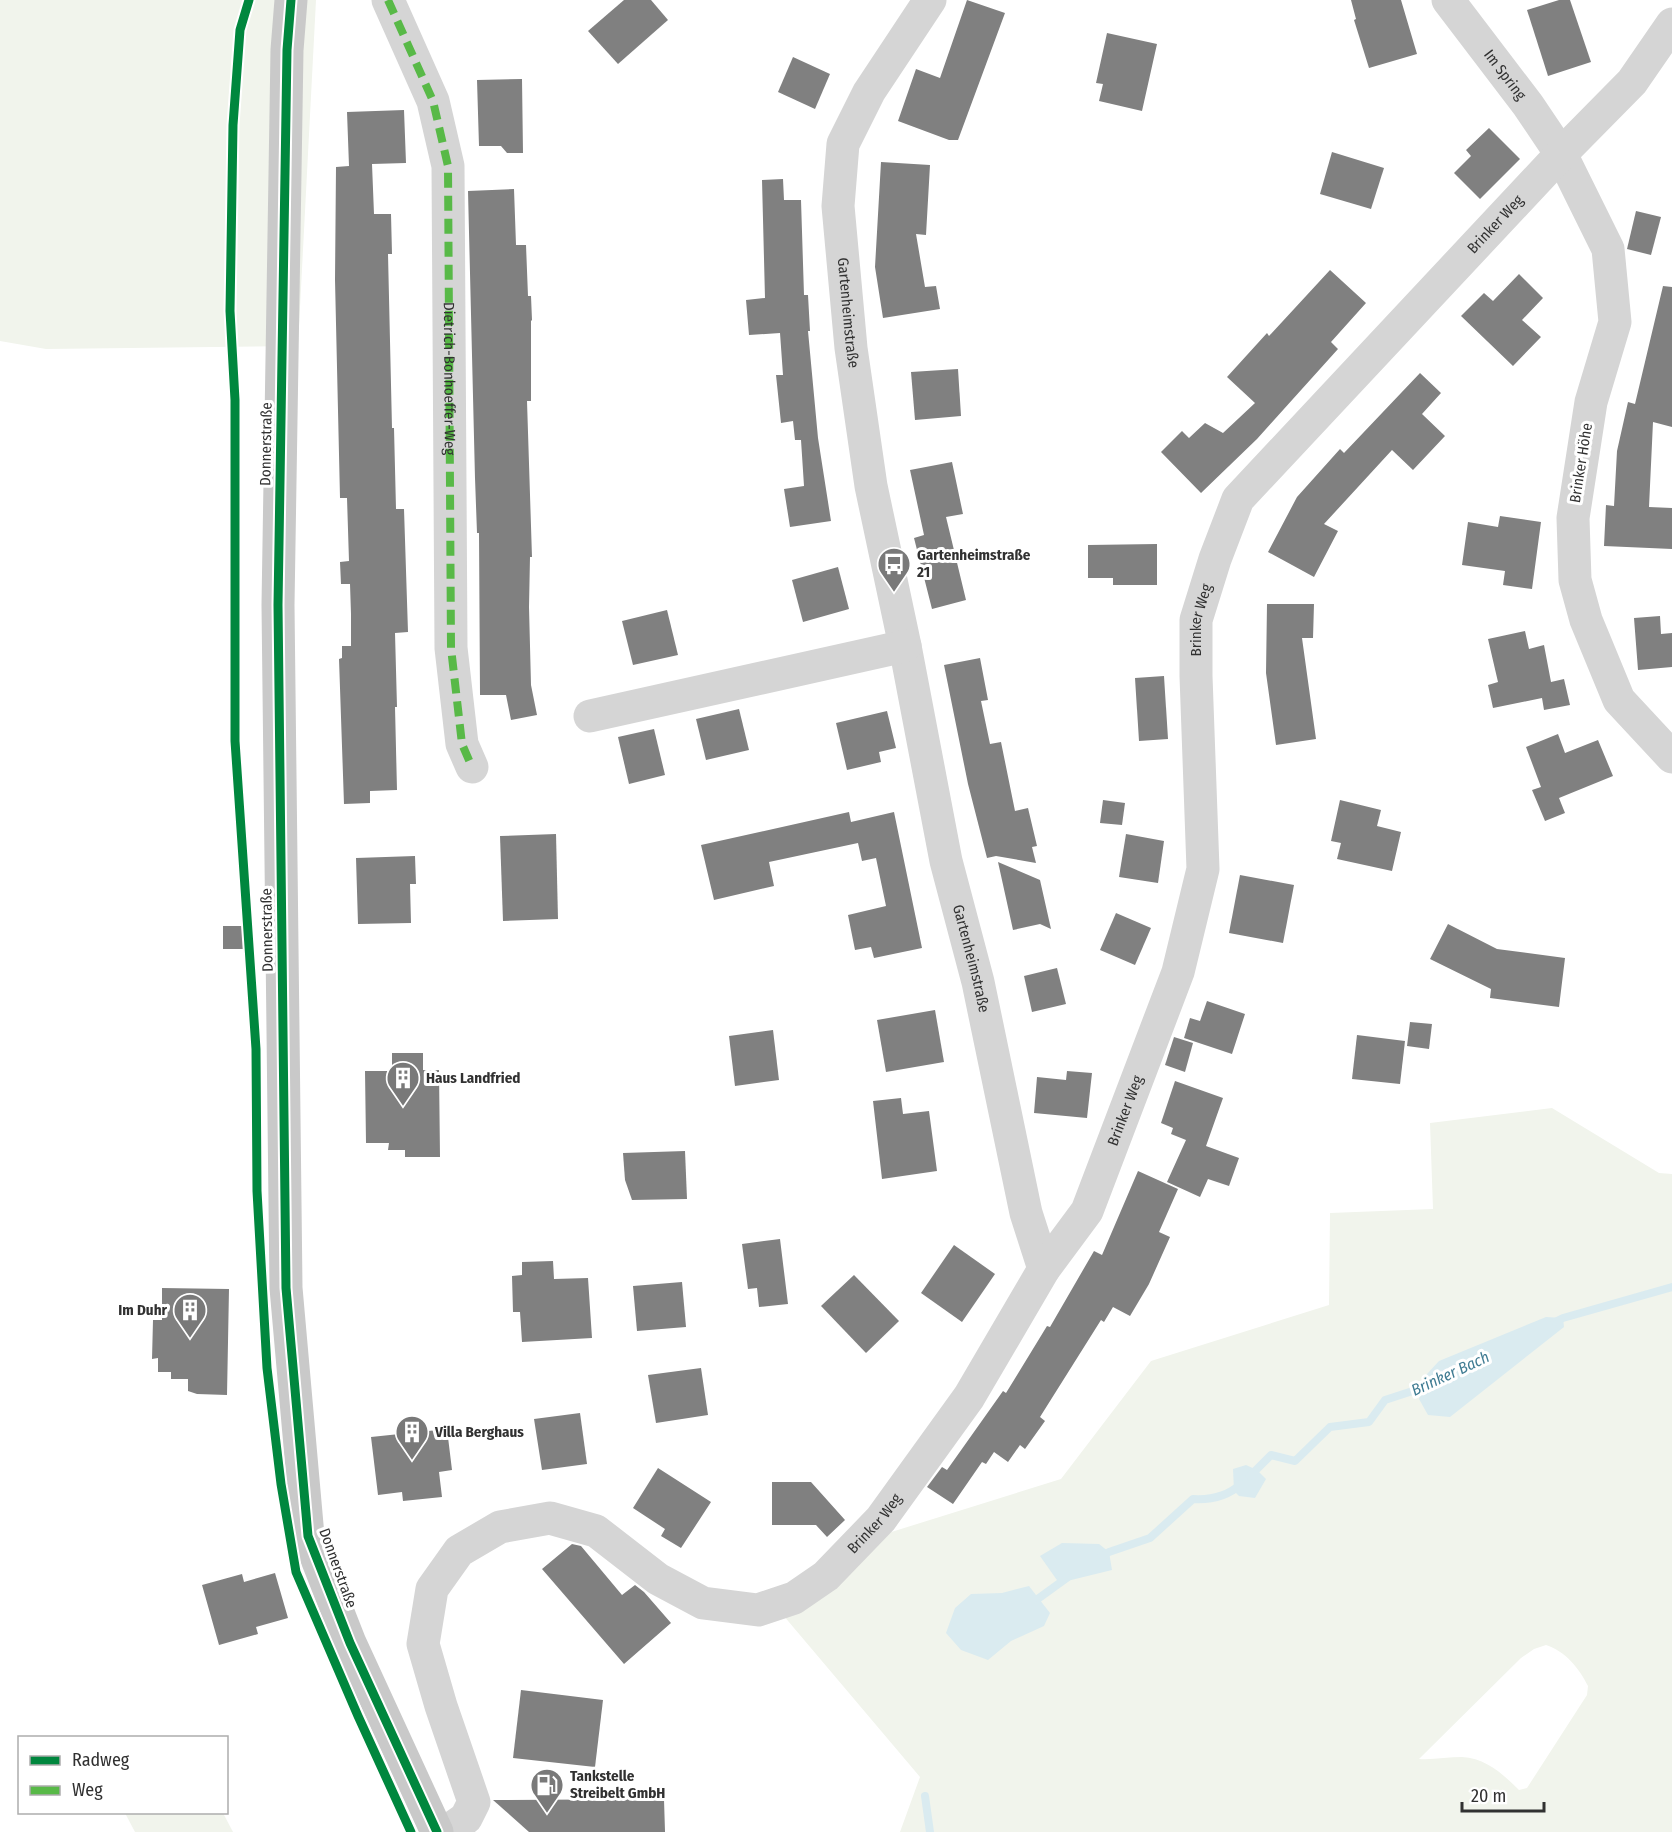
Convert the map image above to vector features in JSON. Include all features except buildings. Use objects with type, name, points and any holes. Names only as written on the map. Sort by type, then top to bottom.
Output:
[{"type":"main road","name":"Donnerstraße","points":[[291,0],[287,50],[278,605],[286,1288],[308,1536],[350,1642],[437,1832]]},
{"type":"street","name":"Dietrich-Bonhoeffer-Weg","points":[[388,0],[433,101],[448,166],[451,648],[462,744],[472,767]]},
{"type":"street","name":"Gartenheimstraße","points":[[930,0],[868,92],[843,144],[838,206],[851,348],[871,486],[905,646],[946,861],[978,982],[1026,1213],[1044,1269]]},
{"type":"street","name":"Im Spring","points":[[1448,0],[1528,105],[1561,154]]},
{"type":"street","name":"Brinker Weg","points":[[446,1832],[466,1818],[474,1802],[441,1706],[423,1644],[432,1589],[459,1551],[500,1527],[550,1518],[596,1531],[658,1579],[703,1603],[758,1610],[794,1598],[826,1576],[880,1519],[969,1397],[1044,1269],[1087,1211],[1178,972],[1203,868],[1196,620],[1215,559],[1238,499],[1561,154],[1632,82],[1672,24]]},
{"type":"street","name":"Brinker Höhe","points":[[1561,154],[1608,249],[1615,322],[1591,402],[1576,495],[1573,518],[1575,579],[1586,620],[1618,700],[1672,757]]},
{"type":"street","points":[[590,716],[905,646]]},
{"type":"shaded area","points":[[0,0],[316,0],[298,346],[46,349],[0,341]]},
{"type":"shaded area","points":[[1552,1108],[1659,1173],[1672,1174],[1672,1832],[900,1832],[920,1777],[783,1615],[885,1534],[1061,1479],[1151,1361],[1329,1305],[1330,1213],[1433,1209],[1430,1123]],"holes":[[[1546,1645],[1571,1661],[1580,1673],[1588,1686],[1587,1695],[1527,1788],[1519,1790],[1494,1768],[1479,1760],[1462,1757],[1419,1759],[1521,1658],[1534,1649]]]},
{"type":"shaded area","points":[[126,1814],[224,1814],[233,1832],[135,1832]]},
{"type":"water","points":[[1546,1317],[1563,1318],[1564,1327],[1450,1417],[1428,1415],[1419,1399],[1427,1374],[1439,1361]]},
{"type":"water","points":[[1246,1465],[1257,1470],[1266,1479],[1255,1498],[1239,1496],[1234,1491],[1233,1469]]},
{"type":"water","points":[[1062,1543],[1099,1544],[1109,1552],[1112,1570],[1059,1583],[1040,1556]]},
{"type":"water","points":[[1029,1586],[1050,1613],[1044,1626],[1011,1641],[988,1660],[961,1650],[946,1633],[955,1608],[971,1594],[1002,1593]]},
{"type":"waterway","name":"Brinker Bach","points":[[1555,1322],[1672,1287]]},
{"type":"waterway","name":"Brinker Bach","points":[[1250,1476],[1271,1455],[1295,1461],[1330,1427],[1369,1422],[1385,1400],[1431,1385]]},
{"type":"waterway","name":"Brinker Bach","points":[[1100,1558],[1109,1552],[1150,1538],[1193,1499],[1218,1496],[1230,1492],[1241,1484]]},
{"type":"waterway","name":"Brinker Bach","points":[[1039,1598],[1068,1577]]},
{"type":"waterway","points":[[925,1796],[930,1832]]},
{"type":"marked path","points":[[388,0],[433,101],[448,166],[451,648],[462,744],[472,767]]},
{"type":"cycle path","points":[[249,0],[240,30],[233,125],[230,311],[235,400],[235,741],[256,1049],[257,1191],[267,1368],[281,1484],[296,1572],[411,1832]]},
{"type":"cycle path","points":[[291,0],[287,50],[278,605],[286,1288],[308,1536],[350,1643],[437,1832]]},
{"type":"place","name":"Gartenheimstraße 21","points":[[894,593]]},
{"type":"place","name":"Haus Landfried","points":[[403,1107]]},
{"type":"place","name":"Im Duhr","points":[[190,1339]]},
{"type":"place","name":"Villa Berghaus","points":[[412,1461]]},
{"type":"place","name":"Tankstelle Streibelt GmbH","points":[[547,1814]]}]
